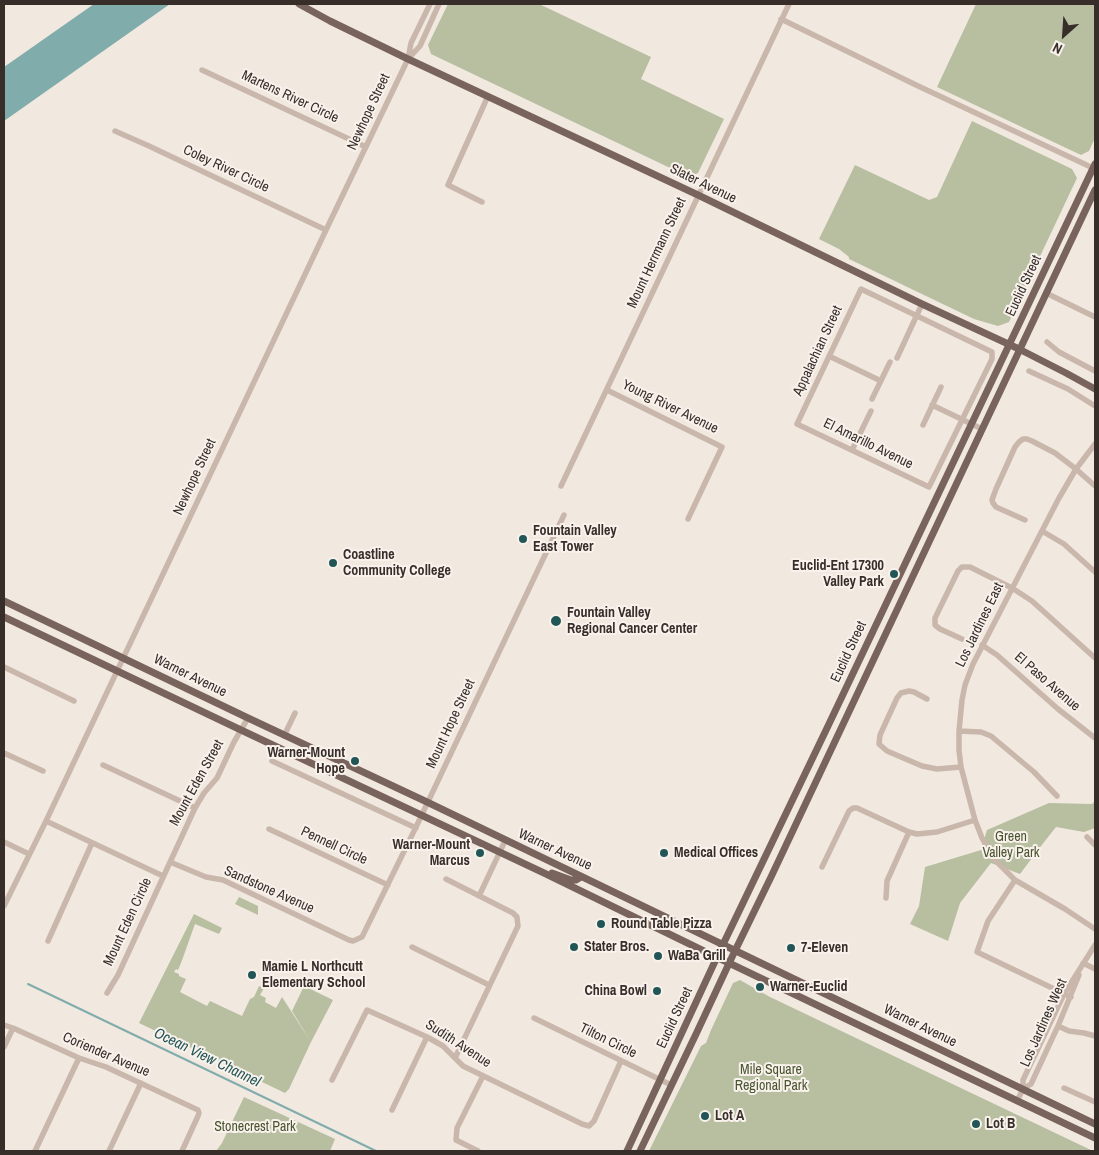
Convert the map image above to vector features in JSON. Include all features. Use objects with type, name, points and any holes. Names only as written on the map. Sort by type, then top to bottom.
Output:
[{"type":"main road","name":"Slater Avenue","points":[[299,4],[408,59],[698,195],[1010,345],[1095,389]]},
{"type":"main road","name":"Euclid Street","points":[[627,1151],[717,957],[1094,166]]},
{"type":"main road","name":"Euclid Street","points":[[640,1151],[1095,190]]},
{"type":"main road","points":[[1064,230],[1074,234]]},
{"type":"main road","name":"Warner Avenue","points":[[4,601],[284,736],[427,802],[1095,1124]]},
{"type":"main road","name":"Warner Avenue","points":[[4,617],[544,873],[1095,1138]]},
{"type":"main road","points":[[544,873],[554,873],[574,880],[581,876]]},
{"type":"street","name":"Newhope Street","points":[[4,906],[118,671],[408,59],[411,43],[430,4]]},
{"type":"street","name":"Newhope Street","points":[[408,59],[420,46],[440,4]]},
{"type":"street","name":"Mount Herrmann Street","points":[[561,486],[788,4]]},
{"type":"street","points":[[781,19],[916,86],[1094,166]]},
{"type":"street","name":"Martens River Circle","points":[[202,70],[366,147]]},
{"type":"street","points":[[482,202],[448,185],[488,96]]},
{"type":"street","name":"Coley River Circle","points":[[115,131],[326,230]]},
{"type":"street","name":"Appalachian Street","points":[[797,424],[861,289],[917,316]]},
{"type":"street","points":[[1046,293],[1095,317]]},
{"type":"street","points":[[897,358],[922,304]]},
{"type":"street","points":[[917,316],[992,352],[992,359],[962,420]]},
{"type":"street","points":[[1047,342],[1059,352],[1095,371]]},
{"type":"street","points":[[829,356],[881,381]]},
{"type":"street","points":[[872,399],[890,362]]},
{"type":"street","points":[[1029,371],[1068,389],[1095,406]]},
{"type":"street","points":[[1068,389],[1074,377]]},
{"type":"street","points":[[923,425],[941,387]]},
{"type":"street","name":"Young River Avenue","points":[[606,390],[722,447],[688,519]]},
{"type":"street","points":[[932,406],[982,429]]},
{"type":"street","points":[[852,450],[871,411]]},
{"type":"street","name":"El Amarillo Avenue","points":[[797,424],[929,487],[962,420]]},
{"type":"street","points":[[1025,520],[996,507],[992,500],[1015,447],[1023,440],[1027,439],[1055,453],[1095,486]]},
{"type":"street","name":"Los Jardines East","points":[[1095,444],[1076,469],[1058,498],[973,664],[965,685],[959,732],[961,767],[975,820],[994,860],[1015,880],[1095,929]]},
{"type":"street","points":[[934,504],[944,509]]},
{"type":"street","name":"Mount Hope Street","points":[[357,940],[364,935],[564,515]]},
{"type":"street","points":[[1042,531],[1064,544],[1095,572]]},
{"type":"street","points":[[962,639],[940,629],[935,625],[935,618],[958,571],[962,567],[970,567],[1012,588],[1032,601],[1095,658]]},
{"type":"street","name":"El Paso Avenue","points":[[982,645],[997,655],[1058,710],[1095,738]]},
{"type":"street","points":[[4,667],[74,702]]},
{"type":"street","points":[[927,699],[909,691],[900,694],[880,735],[879,744],[887,751],[922,766],[937,769],[961,767]]},
{"type":"street","points":[[284,736],[295,713]]},
{"type":"street","name":"Mount Eden Street","points":[[170,862],[195,808],[204,793],[217,778],[248,718]]},
{"type":"street","points":[[959,732],[981,732],[992,736],[1034,772],[1057,796]]},
{"type":"street","points":[[4,753],[43,771]]},
{"type":"street","points":[[272,761],[416,828]]},
{"type":"street","points":[[103,764],[195,808]]},
{"type":"street","points":[[822,867],[852,808],[858,808],[917,834],[937,832],[975,820]]},
{"type":"street","points":[[46,821],[164,876]]},
{"type":"street","name":"Pennell Circle","points":[[270,829],[388,885]]},
{"type":"street","points":[[886,898],[887,881],[909,832]]},
{"type":"street","points":[[1087,837],[1095,845]]},
{"type":"street","points":[[479,896],[505,841]]},
{"type":"street","points":[[4,842],[29,854]]},
{"type":"street","points":[[48,941],[92,843]]},
{"type":"street","name":"Mount Eden Circle","points":[[107,993],[118,975],[170,862]]},
{"type":"street","name":"Sandstone Avenue","points":[[170,862],[206,877],[223,880],[349,940],[357,940]]},
{"type":"street","points":[[446,879],[513,912],[517,917],[518,926],[455,1058]]},
{"type":"street","points":[[1015,880],[988,921],[977,952],[1071,997]]},
{"type":"street","name":"Los Jardines West","points":[[1017,1101],[1023,1089],[1023,1080],[1064,994],[1095,945]]},
{"type":"street","points":[[412,947],[489,985]]},
{"type":"street","points":[[1083,964],[1095,969]]},
{"type":"street","name":"Los Jardines West","points":[[1023,1089],[1031,1084],[1071,997],[1083,964]]},
{"type":"street","name":"Sudith Avenue","points":[[332,1080],[367,1010],[443,1046],[463,1066],[589,1126],[594,1121],[621,1061]]},
{"type":"street","name":"Tilton Circle","points":[[534,1018],[671,1085]]},
{"type":"street","name":"Coriender Avenue","points":[[4,1025],[79,1058],[106,1066],[198,1110],[198,1116],[182,1151]]},
{"type":"street","points":[[1058,1026],[1069,1031],[1095,1036]]},
{"type":"street","points":[[4,1047],[13,1028]]},
{"type":"street","points":[[392,1110],[427,1037]]},
{"type":"street","points":[[35,1151],[79,1058]]},
{"type":"street","points":[[478,1151],[456,1140],[457,1128],[483,1076]]},
{"type":"street","points":[[109,1151],[141,1083]]},
{"type":"street","points":[[1064,1088],[1095,1102]]},
{"type":"green space","points":[[448,4],[539,4],[651,57],[641,79],[724,119],[698,173],[689,177],[431,54],[428,45]]},
{"type":"green space","points":[[976,4],[1095,4],[1095,138],[1089,151],[1081,155],[937,87]]},
{"type":"green space","points":[[972,121],[1072,169],[1077,178],[1009,322],[998,326],[974,319],[849,259],[839,249],[819,239],[855,165],[929,200],[937,197]]},
{"type":"green space","name":"Green Valley Park","points":[[1095,801],[1095,828],[1084,832],[1056,827],[1020,874],[991,863],[960,903],[948,941],[910,924],[919,906],[925,867],[981,850],[987,830],[1049,803],[1092,804]]},
{"type":"green space","points":[[239,897],[258,906],[258,915],[235,904]]},
{"type":"green space","points":[[194,914],[222,928],[219,934],[195,924],[178,970],[176,969],[174,972],[186,979],[180,992],[207,1006],[210,1001],[242,1016],[259,986],[264,988],[260,995],[266,998],[265,1002],[276,1008],[282,997],[311,1042],[289,1089],[285,1093],[139,1023]]},
{"type":"green space","name":"Mile Square Regional Park","points":[[740,980],[770,997],[1093,1151],[649,1151],[701,1046],[706,1043],[733,983]]},
{"type":"green space","points":[[304,986],[333,1000],[311,1042],[292,1011]]},
{"type":"green space","name":"Stonecrest Park","points":[[244,1097],[335,1139],[330,1151],[216,1151],[222,1143]]},
{"type":"water","points":[[94,4],[170,4],[4,121],[4,67]]},
{"type":"waterway","name":"Ocean View Channel","points":[[28,984],[376,1151]]},
{"type":"place","name":"Fountain Valley East Tower","points":[[523,539]]},
{"type":"place","name":"Coastline Community College","points":[[333,563]]},
{"type":"place","name":"Euclid-Ent 17300 Valley Park","points":[[894,574]]},
{"type":"place","name":"Fountain Valley Regional Cancer Center","points":[[556,621]]},
{"type":"place","name":"Warner-Mount Hope","points":[[355,761]]},
{"type":"place","name":"Warner-Mount Marcus","points":[[480,853]]},
{"type":"place","name":"Medical Offices","points":[[664,853]]},
{"type":"place","name":"Round Table Pizza","points":[[601,924]]},
{"type":"place","name":"Stater Bros.","points":[[574,947]]},
{"type":"place","name":"7-Eleven","points":[[791,948]]},
{"type":"place","name":"WaBa Grill","points":[[658,956]]},
{"type":"place","name":"Mamie L Northcutt Elementary School","points":[[252,975]]},
{"type":"place","name":"Warner-Euclid","points":[[760,987]]},
{"type":"place","name":"China Bowl","points":[[657,991]]},
{"type":"place","name":"Lot A","points":[[705,1116]]},
{"type":"place","name":"Lot B","points":[[976,1124]]}]
